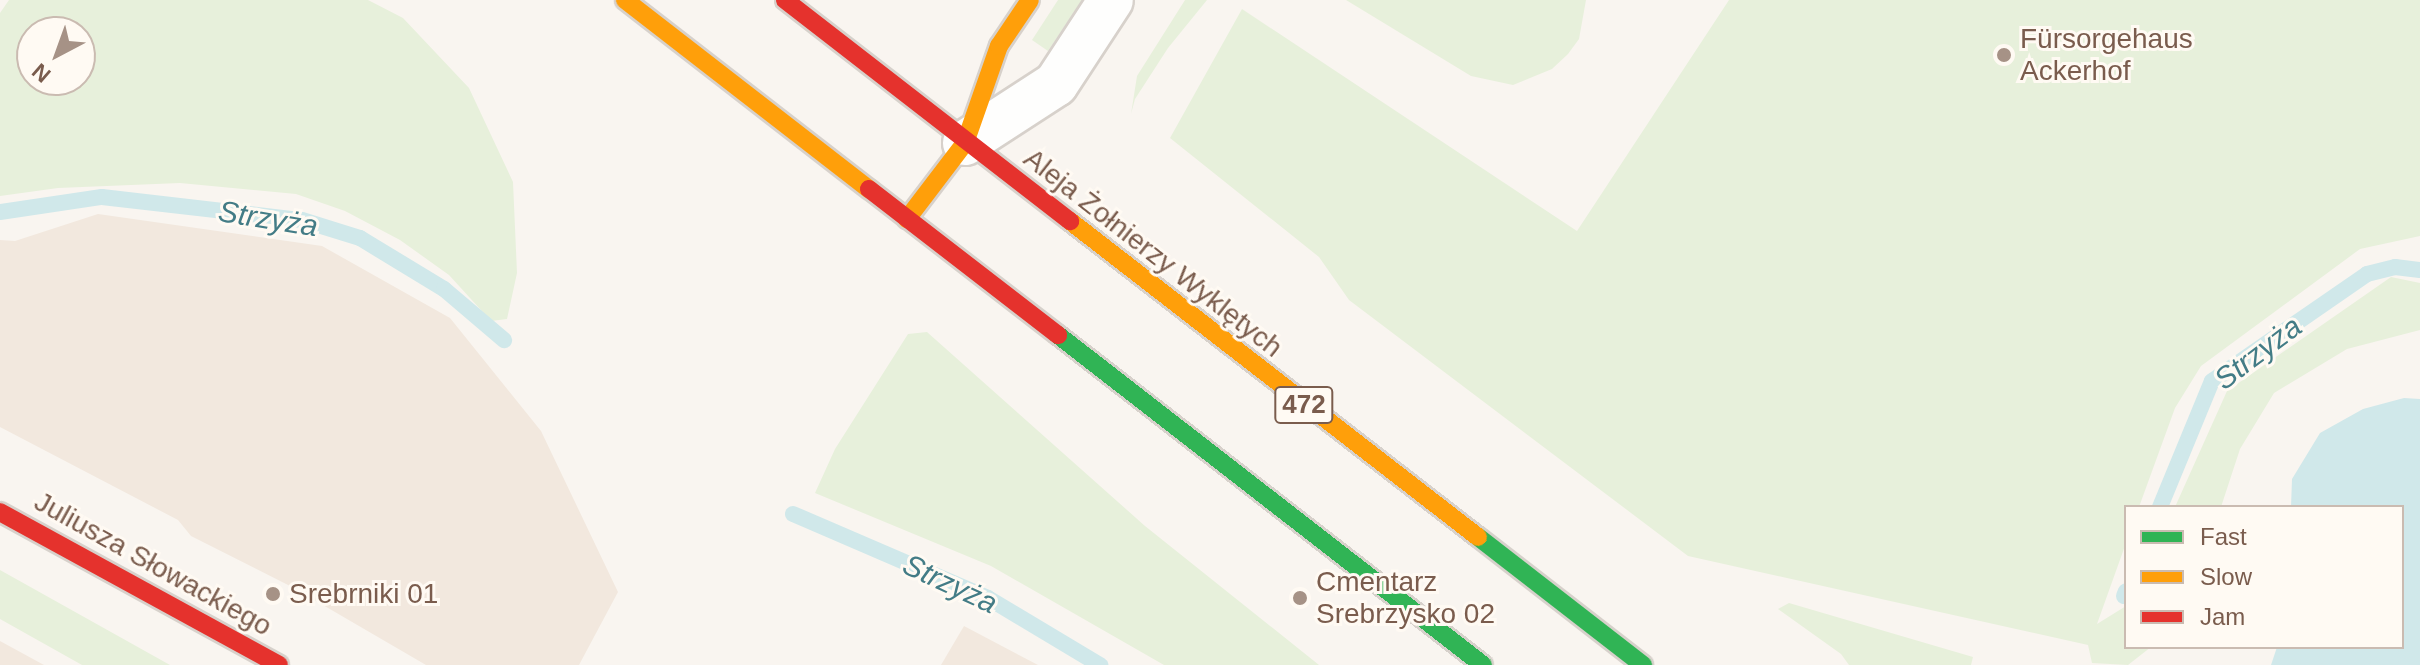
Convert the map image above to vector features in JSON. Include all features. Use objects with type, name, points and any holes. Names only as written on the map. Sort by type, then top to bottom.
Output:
[{"type":"main road","points":[[625,0],[1483,665]]},
{"type":"main road","name":"Aleja Żołnierzy Wyklętych","points":[[785,0],[965,143],[1643,665]]},
{"type":"main road","points":[[907,219],[965,143],[999,46],[1030,0]]},
{"type":"main road","name":"Juliusza Słowackiego","points":[[0,512],[279,665]]},
{"type":"street","points":[[965,143],[1056,84],[1111,0]]},
{"type":"shaded area","points":[[98,214],[322,246],[450,318],[541,431],[618,592],[579,665],[426,665],[292,587],[191,536],[178,520],[0,427],[0,240],[15,241]]},
{"type":"shaded area","points":[[964,626],[1038,665],[941,665]]},
{"type":"shaded area","points":[[0,641],[44,665],[0,665]]},
{"type":"green space","points":[[9,0],[368,0],[403,18],[469,88],[513,182],[517,273],[507,319],[491,321],[449,275],[400,240],[345,211],[296,194],[180,183],[58,188],[0,196],[0,13]]},
{"type":"green space","points":[[1058,0],[1082,0],[1048,51],[1032,40]]},
{"type":"green space","points":[[1185,0],[1207,0],[1168,48],[1135,99],[1131,114],[1137,76]]},
{"type":"green space","points":[[1346,0],[1586,0],[1579,39],[1568,54],[1552,69],[1513,85],[1471,76]]},
{"type":"green space","points":[[1729,0],[2420,0],[2420,236],[2360,249],[2201,366],[2175,408],[2140,505],[2124,505],[2124,549],[2097,624],[2124,607],[2124,649],[2148,649],[2128,665],[2092,663],[2088,645],[1688,556],[1349,300],[1319,257],[1170,138],[1242,9],[1577,231]]},
{"type":"green space","points":[[2391,277],[2420,283],[2420,330],[2347,349],[2274,393],[2240,449],[2222,505],[2176,505],[2227,391]]},
{"type":"green space","points":[[927,332],[1145,526],[1319,665],[1164,665],[991,566],[815,493],[835,449],[908,334]]},
{"type":"green space","points":[[0,570],[170,665],[82,665],[0,619]]},
{"type":"green space","points":[[1789,603],[1973,657],[1971,665],[1849,665],[1841,654],[1778,609]]},
{"type":"water","points":[[2404,398],[2420,399],[2420,665],[2271,665],[2276,649],[2404,649],[2404,505],[2291,505],[2292,479],[2320,433],[2363,409]]},
{"type":"waterway","name":"Strzyża","points":[[0,212],[102,197],[302,220],[360,238],[444,289],[504,340]]},
{"type":"waterway","name":"Strzyża","points":[[2161,505],[2212,381],[2367,274],[2395,267],[2420,270]]},
{"type":"waterway","name":"Strzyża","points":[[793,514],[988,598],[1100,665]]},
{"type":"traffic: fast","points":[[1058,335],[1483,665]]},
{"type":"traffic: fast","points":[[1478,537],[1643,665]]},
{"type":"traffic: slow","points":[[625,0],[869,189]]},
{"type":"traffic: slow","points":[[907,219],[965,143],[999,46],[1030,0]]},
{"type":"traffic: slow","points":[[1070,221],[1478,537]]},
{"type":"traffic: jam","points":[[785,0],[1070,221]]},
{"type":"traffic: jam","points":[[869,189],[1058,335]]},
{"type":"traffic: jam","points":[[0,512],[279,665]]},
{"type":"place","name":"Fürsorgehaus Ackerhof","points":[[2004,55]]},
{"type":"place","name":"Srebrniki 01","points":[[273,594]]},
{"type":"place","name":"Cmentarz Srebrzysko 02","points":[[1300,598]]}]
